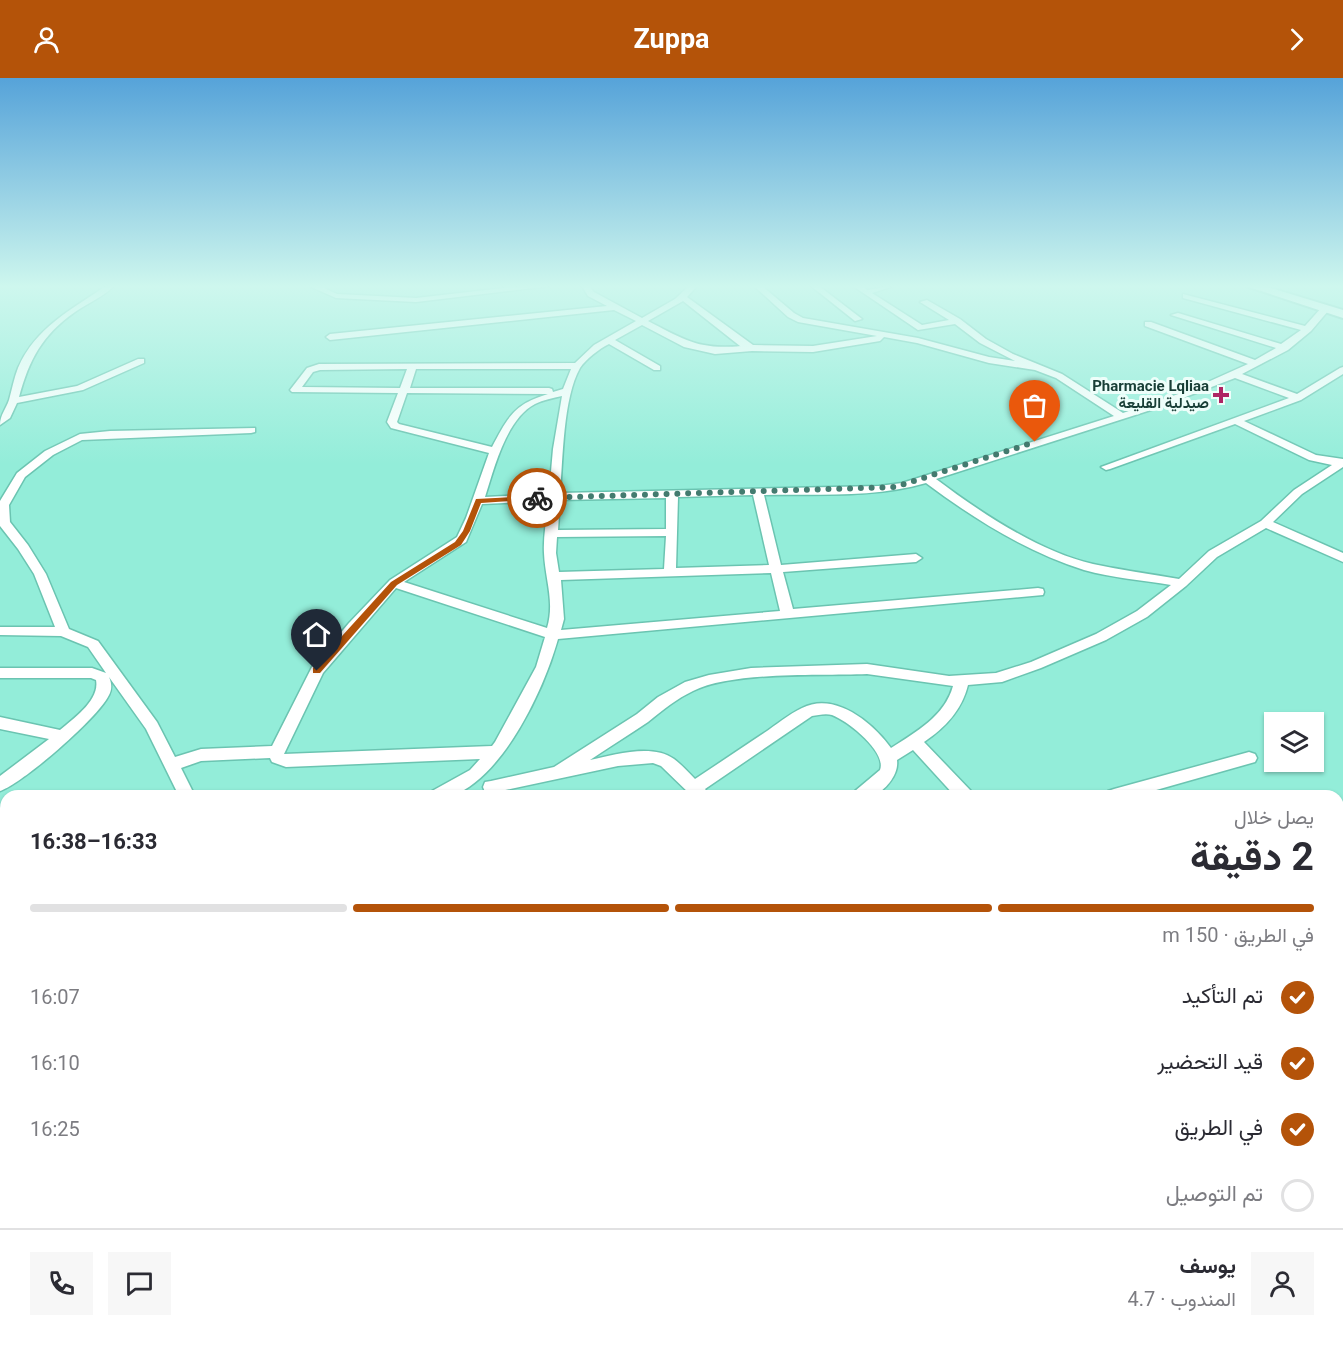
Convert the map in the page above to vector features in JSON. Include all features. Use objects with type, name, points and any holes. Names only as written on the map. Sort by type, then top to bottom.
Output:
[{"type":"street","points":[[0,422],[5,418],[13,401],[19,374],[38,345]]},
{"type":"street","points":[[448,790],[476,774],[496,752],[543,667],[557,619],[557,597],[550,553],[554,497],[567,392],[577,366],[602,345]]},
{"type":"street","points":[[617,345],[657,368]]},
{"type":"street","points":[[688,345],[715,351],[752,348],[813,349],[837,345]]},
{"type":"street","points":[[746,345],[752,348]]},
{"type":"street","points":[[927,345],[990,360],[1043,368]]},
{"type":"street","points":[[990,345],[1071,383],[1120,416]]},
{"type":"street","points":[[1206,345],[1254,363]]},
{"type":"street","points":[[1276,345],[1285,348]]},
{"type":"street","points":[[478,501],[895,487],[1120,416],[1233,374],[1288,345]]},
{"type":"street","points":[[13,401],[80,388],[141,361]]},
{"type":"street","points":[[413,366],[405,392],[395,411],[392,422],[395,426],[495,451]]},
{"type":"street","points":[[567,392],[295,390],[312,368],[577,366]]},
{"type":"street","points":[[1106,467],[1298,398],[1343,370]]},
{"type":"street","points":[[1233,374],[1298,398]]},
{"type":"street","points":[[1331,379],[1343,384]]},
{"type":"street","points":[[496,752],[286,761],[278,758],[277,752],[317,671],[394,583],[458,543],[466,531],[495,451],[511,421],[526,405],[567,392]]},
{"type":"street","points":[[1235,420],[1313,458],[1341,462]]},
{"type":"street","points":[[63,632],[55,604],[18,538],[4,524],[3,505],[21,475],[49,453],[80,437],[251,430]]},
{"type":"street","points":[[556,774],[642,718],[663,701],[690,686],[729,675],[798,670],[867,669],[962,681],[1013,674],[1069,651],[1142,614],[1182,583],[1213,554],[1265,523],[1298,492],[1341,462]]},
{"type":"street","points":[[927,478],[960,503],[1032,545],[1055,555],[1089,567],[1182,583]]},
{"type":"street","points":[[758,492],[787,614]]},
{"type":"street","points":[[670,572],[672,494]]},
{"type":"street","points":[[1265,523],[1281,528],[1343,558]]},
{"type":"street","points":[[551,534],[672,532]]},
{"type":"street","points":[[553,576],[776,569],[916,558]]},
{"type":"street","points":[[394,583],[553,635],[1038,592]]},
{"type":"street","points":[[0,631],[63,632],[93,644],[152,726],[184,790]]},
{"type":"street","points":[[0,673],[92,673],[102,677],[105,685],[100,698],[62,736],[3,781]]},
{"type":"street","points":[[888,758],[932,730],[960,693],[962,681]]},
{"type":"street","points":[[701,790],[808,711],[818,709],[839,712],[883,747],[891,765],[888,773],[868,790]]},
{"type":"street","points":[[0,723],[62,736]]},
{"type":"street","points":[[914,741],[959,790]]},
{"type":"street","points":[[173,764],[201,755],[277,752]]},
{"type":"street","points":[[499,790],[618,760],[654,757],[667,762],[696,790]]},
{"type":"street","points":[[1135,790],[1249,758]]},
{"type":"street","points":[[476,774],[488,782],[491,790]]},
{"type":"way so far","points":[[537,498],[879,489],[914,482],[1035,442]]},
{"type":"place","name":"Pharmacie Lqliaa صيدلية القليعة","points":[[1221,395]]},
{"type":"route","points":[[317,671],[394,583],[462,539],[478,501],[537,498]]}]
